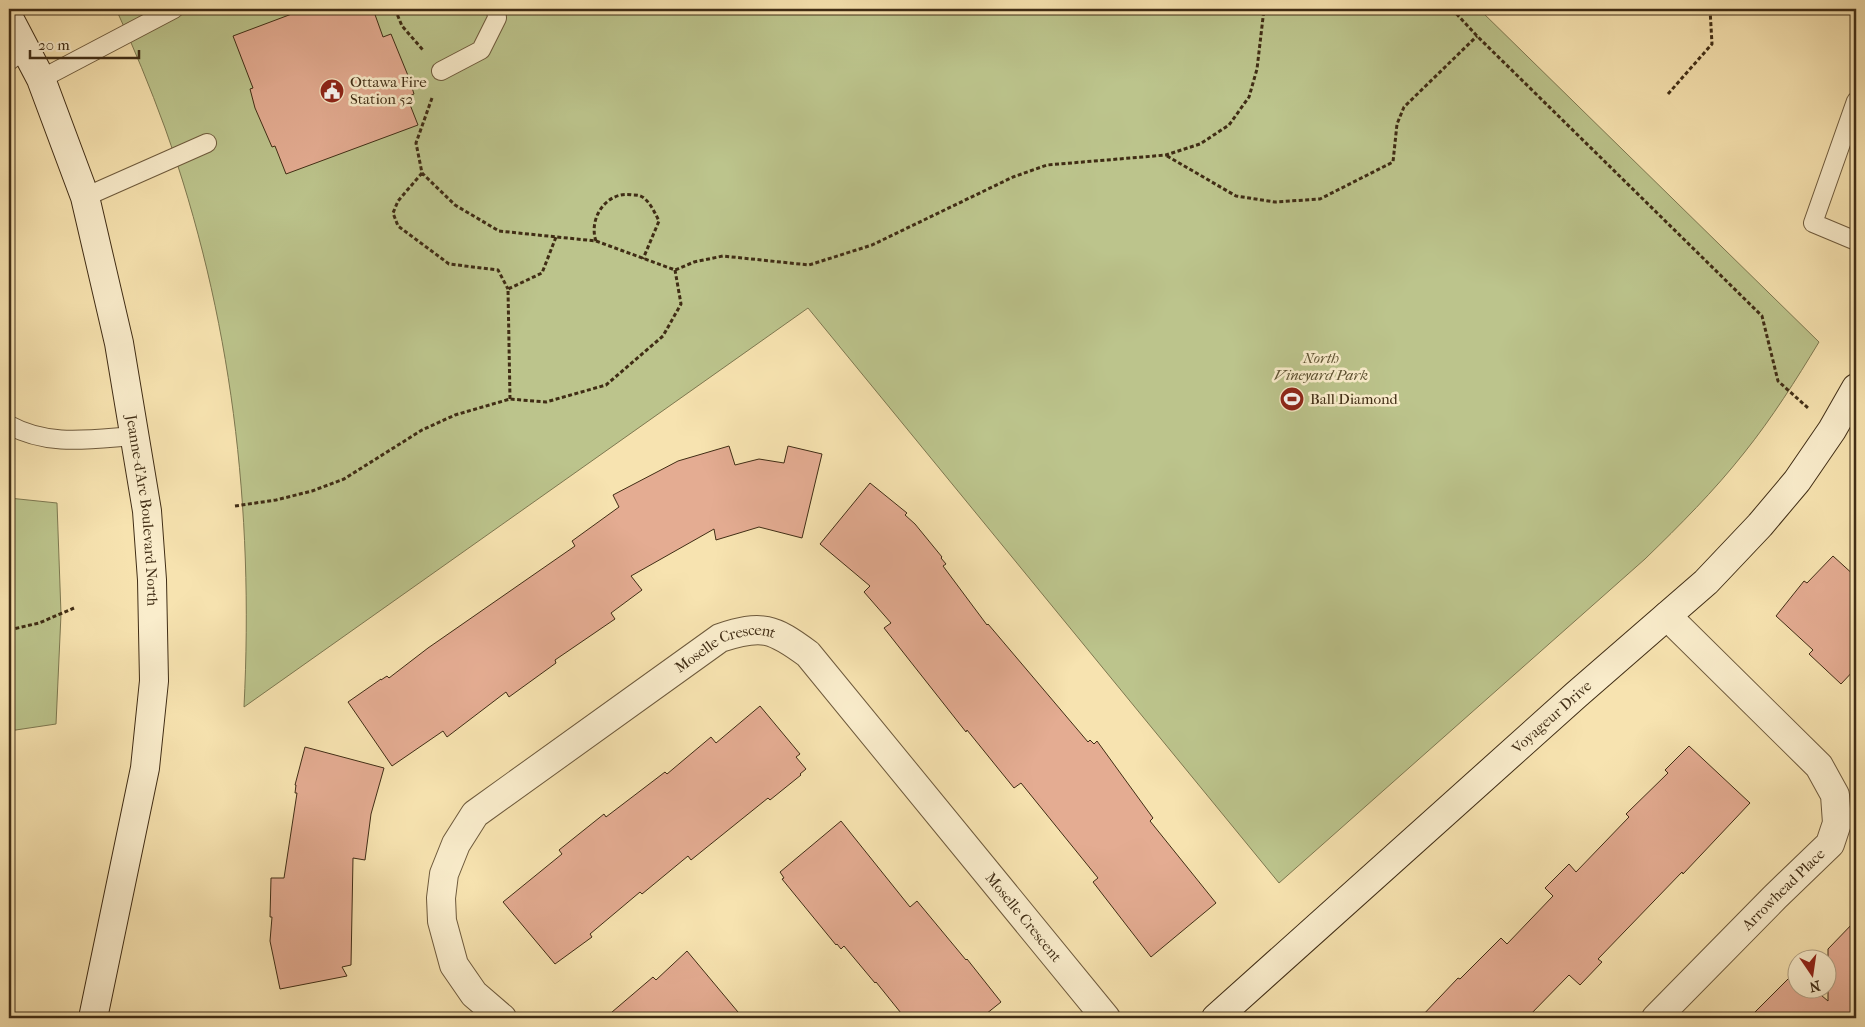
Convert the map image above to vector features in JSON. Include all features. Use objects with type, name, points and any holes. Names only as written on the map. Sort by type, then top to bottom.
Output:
[{"type":"street","name":"Jeanne-d'Arc Boulevard North","points":[[9,18],[17,55],[41,79],[84,197],[119,343],[148,511],[152,580],[154,682],[144,768],[93,1018]]},
{"type":"street","name":"Voyageur Drive","points":[[1216,1018],[1576,695],[1706,582],[1797,481],[1832,430],[1856,388]]},
{"type":"street","name":"Arrowhead Place","points":[[1656,1018],[1830,844],[1836,823],[1835,795],[1820,766],[1798,747],[1667,616]]},
{"type":"street","name":"Moselle Crescent","points":[[502,1018],[474,994],[454,965],[442,921],[441,898],[444,874],[456,844],[475,814],[720,638],[743,631],[766,630],[789,640],[808,654],[1106,1018]]},
{"type":"lane","points":[[41,79],[174,9]]},
{"type":"lane","points":[[441,71],[481,50],[497,18],[496,9]]},
{"type":"lane","points":[[1856,101],[1813,223],[1856,241]]},
{"type":"lane","points":[[84,197],[207,144]]},
{"type":"lane","points":[[9,425],[22,432],[61,441],[135,436]]},
{"type":"path","points":[[395,9],[402,26],[441,71],[416,143],[422,173],[455,205],[499,231],[596,241],[675,270],[694,262],[723,256],[809,265],[872,245],[1013,177],[1046,165],[1166,155],[1200,144],[1229,124],[1249,97],[1257,69],[1264,9]]},
{"type":"path","points":[[1452,9],[1477,36],[1762,316],[1778,381],[1832,430]]},
{"type":"path","points":[[1668,94],[1712,44],[1710,9]]},
{"type":"path","points":[[1166,155],[1236,196],[1275,202],[1320,200],[1393,162],[1397,124],[1404,107],[1477,36]]},
{"type":"path","points":[[422,173],[398,201],[393,213],[398,226],[449,264],[498,270],[508,289],[510,399]]},
{"type":"path","points":[[596,241],[593,232],[596,217],[607,200],[625,193],[642,196],[650,204],[659,221],[643,259]]},
{"type":"path","points":[[508,289],[542,273],[556,237]]},
{"type":"path","points":[[235,506],[276,500],[312,491],[344,480],[422,430],[455,415],[510,399],[546,402],[606,385],[663,336],[681,304],[675,270]]},
{"type":"path","points":[[9,630],[39,623],[74,608]]},
{"type":"green space","name":"North Vineyard Park","points":[[116,9],[1479,9],[1819,342],[1783,399],[1754,440],[1733,467],[1696,508],[1645,559],[1279,883],[808,308],[244,707],[245,559],[241,486],[233,413],[222,341],[207,270],[188,199],[165,128]]},
{"type":"green space","points":[[9,498],[57,503],[61,614],[56,724],[9,731]]},
{"type":"building","name":"Ottawa Fire Station 52","points":[[305,9],[373,9],[383,37],[391,34],[409,78],[414,94],[407,97],[418,125],[286,174],[275,146],[272,147],[255,108],[250,89],[253,88],[233,36]]},
{"type":"building","points":[[729,446],[735,465],[759,459],[784,463],[788,446],[822,454],[802,538],[759,527],[716,540],[714,529],[631,576],[642,590],[611,613],[615,619],[555,660],[556,663],[509,697],[506,692],[447,737],[443,731],[392,766],[348,702],[381,679],[387,676],[389,678],[428,648],[575,546],[572,541],[619,507],[613,495],[678,461]]},
{"type":"building","points":[[870,483],[907,513],[905,515],[915,524],[942,557],[946,564],[943,566],[987,625],[1088,742],[1090,740],[1094,744],[1097,741],[1153,818],[1150,821],[1216,903],[1151,957],[1093,882],[1098,878],[1021,783],[1014,788],[967,730],[966,732],[884,628],[891,623],[864,592],[870,586],[820,544]]},
{"type":"building","points":[[1833,556],[1856,577],[1856,668],[1841,684],[1809,654],[1813,650],[1776,616],[1804,581],[1807,583]]},
{"type":"building","points":[[760,706],[800,754],[796,757],[806,769],[770,800],[768,798],[691,860],[688,856],[642,894],[640,892],[590,934],[592,937],[555,964],[503,902],[562,854],[559,850],[604,814],[606,817],[665,772],[667,774],[711,737],[716,743]]},
{"type":"building","points":[[1689,746],[1750,803],[1683,874],[1682,872],[1598,959],[1602,962],[1580,985],[1569,975],[1527,1018],[1420,1018],[1458,978],[1460,979],[1501,938],[1507,944],[1553,896],[1545,888],[1569,864],[1576,872],[1629,817],[1626,814],[1668,773],[1665,770]]},
{"type":"building","points":[[305,747],[384,768],[371,814],[365,860],[353,858],[351,965],[342,967],[347,976],[280,989],[270,941],[272,917],[270,917],[271,878],[284,878],[297,793],[295,793],[295,785]]},
{"type":"building","points":[[841,821],[910,907],[917,901],[1001,1002],[981,1018],[905,1018],[844,946],[841,949],[836,945],[782,879],[784,878],[780,872]]},
{"type":"building","points":[[1856,920],[1856,1018],[1749,1018],[1788,979],[1788,1000],[1838,1000],[1838,950],[1828,949]]},
{"type":"building","points":[[687,951],[743,1018],[605,1018],[653,977],[656,980]]},
{"type":"place","name":"Ottawa Fire Station 52","points":[[332,91]]},
{"type":"place","name":"Ball Diamond","points":[[1292,399]]}]
